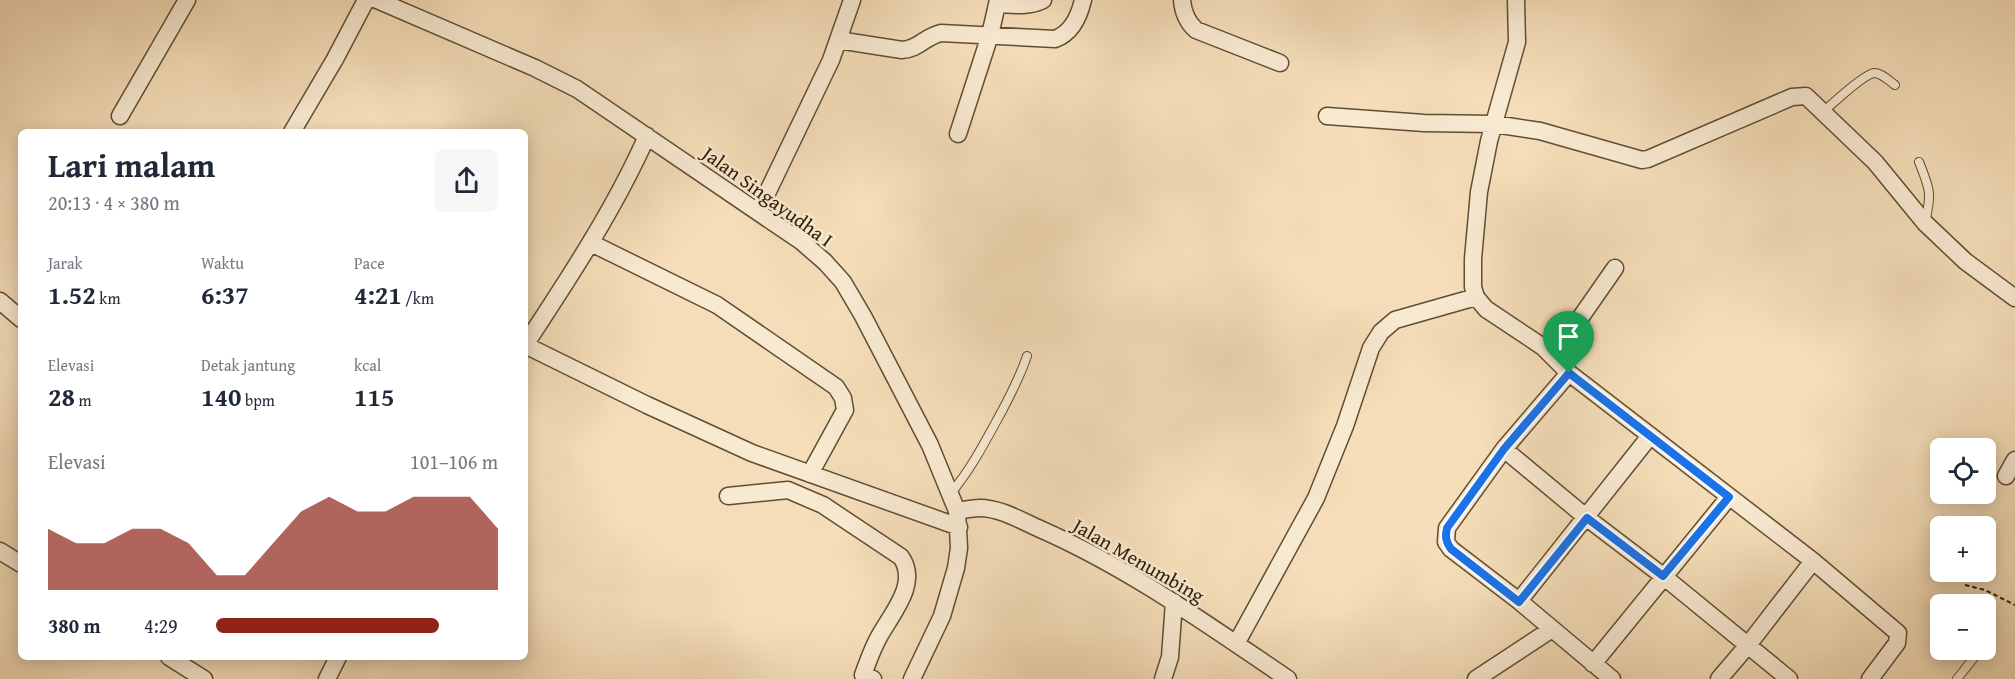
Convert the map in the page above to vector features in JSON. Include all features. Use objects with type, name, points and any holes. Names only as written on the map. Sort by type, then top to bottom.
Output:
[{"type":"street","points":[[120,116],[187,0]]},
{"type":"street","points":[[293,129],[335,59],[366,0]]},
{"type":"street","name":"Jalan Singayudha I","points":[[377,0],[560,80],[647,136],[802,242],[843,282],[863,315],[930,445],[951,493],[958,519],[959,548],[956,568],[942,616],[913,679]]},
{"type":"street","points":[[758,212],[831,60],[852,0]]},
{"type":"street","points":[[958,134],[990,35],[998,2],[1017,6],[1043,0]]},
{"type":"street","points":[[838,39],[902,50],[910,49],[930,36],[941,33],[1055,39],[1064,36],[1070,30],[1083,0]]},
{"type":"street","points":[[1182,0],[1186,16],[1196,30],[1280,63]]},
{"type":"street","points":[[1516,0],[1517,42],[1494,124],[1479,192],[1473,259],[1473,287],[1476,297],[1486,309],[1543,347],[1569,373],[1813,561],[1898,633],[1897,643],[1870,679]]},
{"type":"street","points":[[1327,116],[1424,123],[1494,124],[1540,131],[1642,160],[1792,97],[1806,96],[1875,162],[1925,223],[1965,261],[2015,298]]},
{"type":"street","points":[[528,340],[591,243],[635,164],[647,136]]},
{"type":"street","points":[[591,243],[717,304],[836,387],[843,398],[845,410],[810,474]]},
{"type":"street","points":[[1553,357],[1615,268]]},
{"type":"street","points":[[1236,644],[1316,498],[1345,426],[1371,348],[1381,332],[1395,320],[1476,297]]},
{"type":"street","points":[[0,301],[18,316]]},
{"type":"street","points":[[528,346],[752,453],[810,474],[958,519]]},
{"type":"street","points":[[1569,373],[1504,449],[1447,528],[1446,542],[1451,549],[1612,679]]},
{"type":"street","points":[[1519,602],[1650,436]]},
{"type":"street","points":[[1504,449],[1789,679]]},
{"type":"street","points":[[2006,476],[2015,460]]},
{"type":"street","points":[[728,496],[788,490],[823,505],[901,557],[906,565],[908,582],[900,602],[879,637],[866,678]]},
{"type":"street","points":[[1593,664],[1729,497]]},
{"type":"street","name":"Jalan Menumbing","points":[[958,519],[979,508],[1016,518],[1108,562],[1174,602],[1288,679]]},
{"type":"street","points":[[0,552],[18,562]]},
{"type":"street","points":[[1719,679],[1813,561]]},
{"type":"street","points":[[1163,679],[1170,657],[1174,602]]},
{"type":"street","points":[[1476,679],[1552,629]]},
{"type":"street","points":[[175,660],[204,679]]},
{"type":"street","points":[[327,679],[336,660]]},
{"type":"lane","points":[[1823,112],[1866,77],[1875,73],[1895,85]]},
{"type":"lane","points":[[1919,162],[1930,188],[1925,223]]},
{"type":"lane","points":[[951,493],[966,476],[1016,388],[1027,356]]},
{"type":"lane","points":[[1958,679],[1972,660]]},
{"type":"path","points":[[1965,585],[1985,590],[2015,605]]},
{"type":"route","points":[[1569,373],[1729,497],[1663,576],[1587,518],[1519,602],[1451,549],[1446,542],[1445,534],[1504,449],[1569,373]]}]
